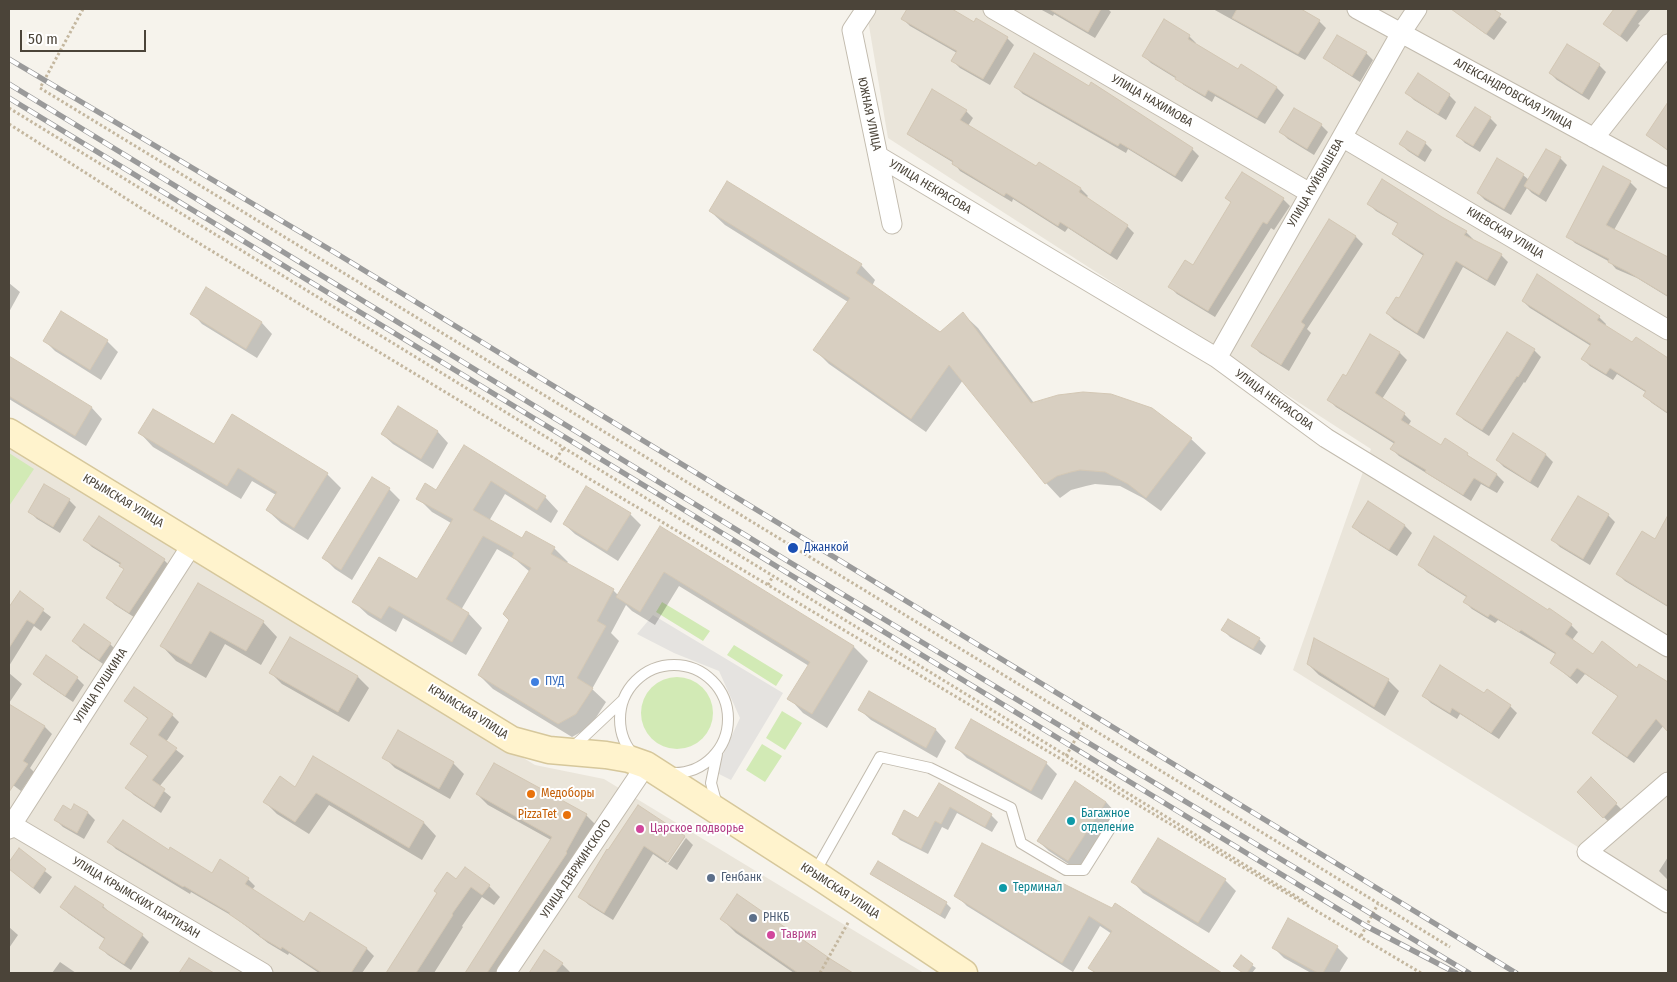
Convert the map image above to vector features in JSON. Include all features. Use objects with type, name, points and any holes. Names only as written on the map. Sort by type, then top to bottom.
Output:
[{"type":"main road","name":"КРЫМСКАЯ УЛИЦА","points":[[9,432],[512,740],[549,750],[606,755],[629,759],[646,765],[814,873],[964,973]]},
{"type":"street","name":"ЮЖНАЯ УЛИЦА","points":[[866,9],[852,30],[892,224]]},
{"type":"street","name":"УЛИЦА НАХИМОВА","points":[[993,9],[1310,193]]},
{"type":"street","name":"АЛЕКСАНДРОВСКАЯ УЛИЦА","points":[[1357,9],[1668,178]]},
{"type":"street","name":"УЛИЦА КУЙБЫШЕВА","points":[[1217,358],[1401,33],[1417,9]]},
{"type":"street","points":[[1594,138],[1668,44]]},
{"type":"street","name":"КИЕВСКАЯ УЛИЦА","points":[[1342,137],[1668,330]]},
{"type":"street","name":"УЛИЦА НЕКРАСОВА","points":[[878,156],[1217,358],[1326,438],[1668,647]]},
{"type":"street","name":"УЛИЦА ПУШКИНА","points":[[10,825],[192,543]]},
{"type":"street","name":"УЛИЦА ДЗЕРЖИНСКОГО","points":[[506,973],[646,765]]},
{"type":"street","points":[[1668,782],[1587,852],[1668,903]]},
{"type":"street","name":"УЛИЦА КРЫМСКИХ ПАРТИЗАН","points":[[10,825],[263,973]]},
{"type":"lane","points":[[676,664],[689,666],[701,671],[712,679],[720,689],[727,708],[728,728],[717,752],[708,762],[684,772],[665,772],[646,765],[632,753],[623,736],[620,718],[624,699],[630,687],[639,677],[650,670],[676,664]]},
{"type":"lane","points":[[568,752],[624,699]]},
{"type":"lane","points":[[717,752],[711,783],[713,796],[720,813]]},
{"type":"lane","points":[[814,873],[880,757],[930,768],[1011,808],[1021,843],[1066,870],[1084,870],[1116,819]]},
{"type":"path","points":[[83,9],[40,88],[1450,947]]},
{"type":"path","points":[[9,108],[1422,973]]},
{"type":"path","points":[[9,124],[144,210],[556,460],[1361,936]]},
{"type":"path","points":[[556,460],[564,448]]},
{"type":"path","points":[[768,585],[773,576]]},
{"type":"path","points":[[1063,761],[1084,724]]},
{"type":"path","points":[[820,973],[859,904]]},
{"type":"path","points":[[1361,936],[1378,904]]},
{"type":"shaded area","points":[[876,9],[1668,9],[1668,903],[1293,670],[1371,449],[888,138],[868,20]]},
{"type":"shaded area","points":[[9,447],[535,765],[604,779],[924,973],[9,973]]},
{"type":"shaded area","points":[[653,615],[783,693],[731,780],[715,772],[740,718],[719,671],[674,653],[637,634]]},
{"type":"green space","points":[[9,453],[34,469],[9,506]]},
{"type":"green space","points":[[662,602],[710,631],[703,641],[656,612]]},
{"type":"green space","points":[[734,645],[783,675],[776,686],[727,655]]},
{"type":"green space","points":[[677,677],[697,683],[707,693],[713,713],[707,733],[697,743],[677,749],[657,743],[647,733],[641,713],[647,693],[657,683]]},
{"type":"green space","points":[[782,711],[802,723],[785,750],[766,738]]},
{"type":"green space","points":[[762,744],[782,756],[765,782],[746,770]]},
{"type":"building","points":[[907,9],[952,9],[974,22],[976,18],[1008,37],[983,79],[951,61],[957,51],[901,19]]},
{"type":"building","points":[[1049,9],[1101,9],[1088,32]]},
{"type":"building","points":[[1237,9],[1301,9],[1320,20],[1298,54],[1232,18]]},
{"type":"building","points":[[1451,9],[1493,9],[1501,14],[1486,34]]},
{"type":"building","points":[[1614,9],[1638,9],[1620,36],[1603,24]]},
{"type":"building","points":[[1164,19],[1190,35],[1188,39],[1238,69],[1241,64],[1277,87],[1257,118],[1208,90],[1205,96],[1175,79],[1176,77],[1142,56]]},
{"type":"building","points":[[1337,35],[1367,52],[1352,76],[1323,58]]},
{"type":"building","points":[[1567,44],[1600,64],[1582,94],[1549,73]]},
{"type":"building","points":[[1034,53],[1089,86],[1091,82],[1193,148],[1175,176],[1120,143],[1118,146],[1014,87]]},
{"type":"building","points":[[1418,73],[1450,94],[1438,114],[1405,93]]},
{"type":"building","points":[[932,89],[967,110],[960,120],[1036,166],[1039,162],[1081,188],[1079,192],[1128,225],[1110,254],[1060,222],[1058,226],[1006,193],[1004,196],[952,164],[953,161],[907,134]]},
{"type":"building","points":[[1668,102],[1668,150],[1646,135]]},
{"type":"building","points":[[1475,107],[1491,117],[1473,146],[1456,136]]},
{"type":"building","points":[[1294,108],[1322,124],[1307,149],[1279,132]]},
{"type":"building","points":[[1407,131],[1426,142],[1418,156],[1399,144]]},
{"type":"building","points":[[1546,149],[1561,157],[1539,195],[1524,186]]},
{"type":"building","points":[[1497,158],[1524,174],[1504,209],[1477,193]]},
{"type":"building","points":[[1603,166],[1631,181],[1606,225],[1668,257],[1668,296],[1608,262],[1609,259],[1566,237]]},
{"type":"building","points":[[1242,172],[1284,198],[1267,224],[1263,222],[1208,311],[1168,287],[1185,260],[1193,265],[1231,202],[1225,198]]},
{"type":"building","points":[[1382,179],[1467,231],[1464,235],[1502,254],[1487,280],[1456,261],[1417,333],[1386,313],[1396,297],[1399,298],[1424,254],[1392,234],[1398,223],[1367,204]]},
{"type":"building","points":[[727,181],[862,264],[856,273],[940,332],[963,312],[1031,403],[1058,395],[1083,392],[1111,394],[1152,408],[1192,438],[1146,498],[1128,484],[1105,472],[1080,470],[1057,476],[1045,484],[949,365],[911,419],[813,350],[850,298],[709,211]]},
{"type":"building","points":[[1329,219],[1356,236],[1301,322],[1305,325],[1281,365],[1251,346]]},
{"type":"building","points":[[1537,274],[1600,316],[1597,320],[1632,342],[1636,337],[1668,358],[1668,413],[1643,396],[1646,391],[1610,368],[1606,374],[1581,359],[1591,344],[1522,301]]},
{"type":"building","points":[[206,287],[262,322],[246,349],[190,314]]},
{"type":"building","points":[[61,311],[108,340],[90,370],[43,341]]},
{"type":"building","points":[[1507,332],[1535,349],[1482,430],[1456,414]]},
{"type":"building","points":[[1370,334],[1400,352],[1375,393],[1405,413],[1401,420],[1441,445],[1445,438],[1497,474],[1489,487],[1474,478],[1463,495],[1390,449],[1395,442],[1327,400],[1343,374],[1346,376]]},
{"type":"building","points":[[9,356],[92,407],[75,436],[9,396]]},
{"type":"building","points":[[398,406],[438,431],[421,459],[381,434]]},
{"type":"building","points":[[153,409],[214,444],[232,414],[328,473],[294,528],[266,510],[277,492],[238,468],[227,486],[138,433]]},
{"type":"building","points":[[1513,433],[1546,454],[1530,482],[1496,460]]},
{"type":"building","points":[[464,445],[546,496],[537,510],[491,481],[473,510],[522,538],[526,531],[555,547],[551,554],[614,589],[597,621],[606,626],[577,678],[593,688],[576,714],[558,724],[478,675],[509,620],[503,614],[531,568],[512,557],[514,553],[483,536],[446,599],[469,613],[452,642],[389,606],[381,619],[352,602],[379,557],[417,579],[453,519],[416,499],[425,483],[436,490]]},
{"type":"building","points":[[372,477],[390,488],[341,570],[322,558]]},
{"type":"building","points":[[44,484],[70,499],[53,527],[28,512]]},
{"type":"building","points":[[586,486],[631,513],[607,551],[563,524]]},
{"type":"building","points":[[1578,496],[1609,514],[1583,559],[1551,540]]},
{"type":"building","points":[[1368,501],[1405,525],[1389,550],[1352,527]]},
{"type":"building","points":[[1668,515],[1668,606],[1616,574],[1642,531],[1655,539]]},
{"type":"building","points":[[99,516],[165,559],[129,613],[106,598],[124,569],[119,566],[121,563],[83,540]]},
{"type":"building","points":[[660,526],[854,646],[812,714],[787,699],[810,662],[664,572],[640,612],[616,597]]},
{"type":"building","points":[[1434,536],[1572,624],[1565,634],[1593,654],[1602,641],[1637,668],[1639,664],[1668,682],[1668,732],[1656,719],[1627,757],[1592,733],[1618,696],[1577,668],[1570,677],[1550,663],[1556,653],[1521,630],[1519,632],[1490,614],[1488,617],[1463,602],[1467,596],[1418,565]]},
{"type":"building","points":[[198,583],[264,621],[246,651],[210,631],[191,664],[160,646]]},
{"type":"building","points":[[20,591],[44,609],[34,624],[27,620],[9,648],[9,607]]},
{"type":"building","points":[[1228,619],[1260,638],[1253,649],[1221,630]]},
{"type":"building","points":[[84,624],[111,643],[99,660],[72,641]]},
{"type":"building","points":[[290,637],[358,676],[338,712],[269,673]]},
{"type":"building","points":[[1314,638],[1389,679],[1374,707],[1307,664]]},
{"type":"building","points":[[46,655],[78,677],[65,696],[33,674]]},
{"type":"building","points":[[1440,665],[1484,693],[1487,689],[1511,705],[1491,733],[1452,708],[1450,713],[1422,696]]},
{"type":"building","points":[[134,687],[173,714],[158,735],[177,748],[152,780],[165,789],[154,807],[125,788],[148,756],[130,744],[148,718],[124,701]]},
{"type":"building","points":[[869,691],[936,729],[926,748],[858,710]]},
{"type":"building","points":[[9,704],[45,726],[23,761],[28,764],[9,792]]},
{"type":"building","points":[[971,719],[1047,762],[1031,791],[955,748]]},
{"type":"building","points":[[398,730],[454,762],[439,789],[382,758]]},
{"type":"building","points":[[313,756],[424,822],[409,848],[316,793],[295,822],[263,802],[280,776],[295,787]]},
{"type":"building","points":[[494,763],[587,814],[567,853],[487,973],[465,973],[552,837],[476,794]]},
{"type":"building","points":[[1591,777],[1617,803],[1603,818],[1577,792]]},
{"type":"building","name":"Багажное отделение","points":[[1075,781],[1106,802],[1068,861],[1037,841]]},
{"type":"building","points":[[939,783],[992,814],[985,827],[950,807],[941,824],[935,821],[921,849],[892,834],[904,810],[918,818]]},
{"type":"building","points":[[74,804],[88,812],[77,833],[54,820],[63,805],[71,810]]},
{"type":"building","points":[[638,805],[685,836],[668,862],[644,846],[604,913],[578,897],[607,849]]},
{"type":"building","points":[[123,820],[169,850],[170,847],[212,873],[220,859],[249,878],[245,884],[304,922],[310,912],[367,948],[351,973],[322,973],[282,947],[281,949],[259,936],[230,913],[107,842]]},
{"type":"building","points":[[1158,838],[1226,879],[1198,923],[1131,882]]},
{"type":"building","points":[[982,843],[1112,908],[1115,903],[1222,973],[1096,973],[1088,968],[1112,931],[1089,916],[1062,963],[954,896]]},
{"type":"building","points":[[19,848],[46,869],[33,888],[9,869],[9,862]]},
{"type":"building","points":[[878,861],[947,902],[940,915],[870,874]]},
{"type":"building","points":[[465,867],[490,885],[482,895],[471,887],[416,973],[386,973],[437,893],[434,891],[447,872],[456,879]]},
{"type":"building","points":[[75,886],[104,905],[102,907],[143,934],[124,964],[99,948],[105,938],[60,907]]},
{"type":"building","name":"Таврия","points":[[737,894],[853,973],[798,973],[720,919]]},
{"type":"building","points":[[1288,918],[1338,946],[1323,973],[1318,973],[1272,948]]},
{"type":"building","points":[[544,950],[563,963],[555,973],[529,973]]},
{"type":"building","points":[[1241,955],[1253,964],[1247,973],[1243,973],[1233,966]]},
{"type":"building","points":[[189,958],[214,973],[179,973]]},
{"type":"railway","points":[[9,59],[334,252],[1516,973]]},
{"type":"railway","points":[[9,84],[786,560],[1469,973]]},
{"type":"railway","points":[[9,98],[1366,926],[1456,973]]},
{"type":"place","name":"Джанкой","points":[[793,548]]},
{"type":"place","name":"ПУД","points":[[535,682]]},
{"type":"place","name":"Медоборы","points":[[531,794]]},
{"type":"place","name":"PizzaTet","points":[[567,815]]},
{"type":"place","name":"Багажное отделение","points":[[1071,821]]},
{"type":"place","name":"Царское подворье","points":[[640,829]]},
{"type":"place","name":"Генбанк","points":[[711,878]]},
{"type":"place","name":"Терминал","points":[[1003,888]]},
{"type":"place","name":"РНКБ","points":[[753,918]]},
{"type":"place","name":"Таврия","points":[[771,935]]}]
